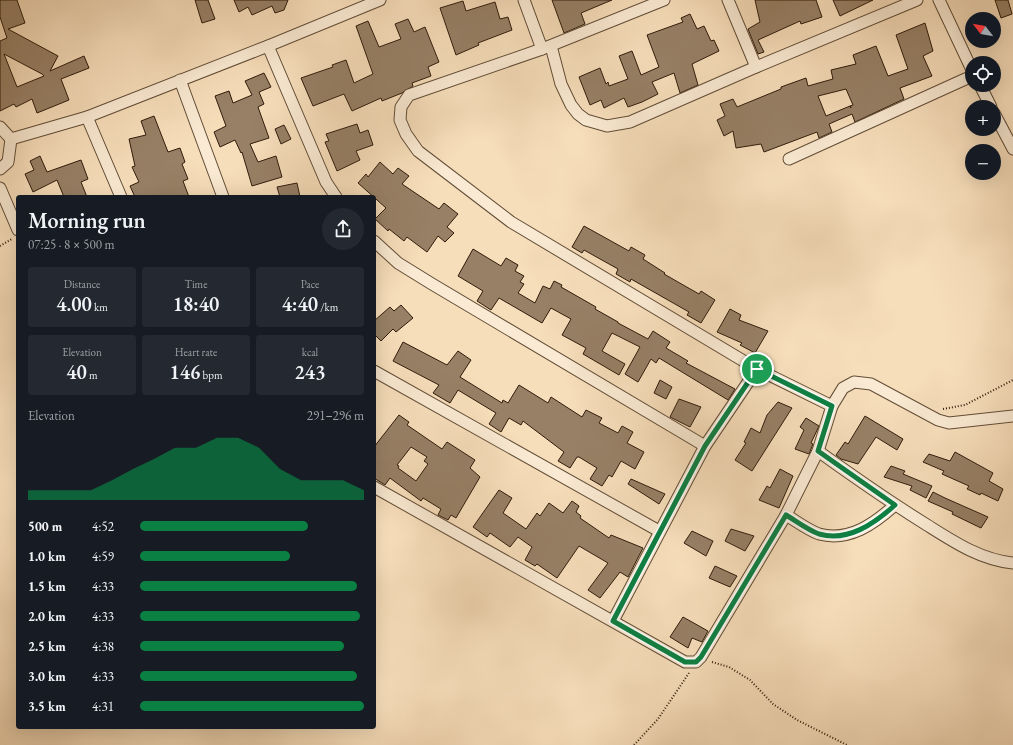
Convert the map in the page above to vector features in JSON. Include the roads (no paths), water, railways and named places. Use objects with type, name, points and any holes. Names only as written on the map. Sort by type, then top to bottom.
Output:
[{"type":"street","points":[[524,0],[547,47],[561,84],[571,105],[578,114],[586,120],[607,126],[630,122],[756,67],[918,0]]},
{"type":"street","points":[[664,0],[547,47],[410,95],[402,107],[400,120],[406,134],[418,151],[511,222],[757,369],[832,406]]},
{"type":"street","points":[[728,0],[756,67]]},
{"type":"street","points":[[939,0],[965,56]]},
{"type":"street","points":[[11,139],[87,117],[268,46],[374,1]]},
{"type":"street","points":[[268,46],[326,182],[335,195]]},
{"type":"street","points":[[789,159],[965,79]]},
{"type":"street","points":[[180,80],[222,195]]},
{"type":"street","points":[[87,117],[120,195]]},
{"type":"street","points":[[1001,126],[1013,149]]},
{"type":"street","points":[[0,127],[11,139],[8,162],[0,169]]},
{"type":"street","points":[[0,188],[16,225]]},
{"type":"street","points":[[376,243],[398,262],[432,284],[705,446]]},
{"type":"street","points":[[613,621],[705,446],[757,369]]},
{"type":"street","points":[[376,371],[659,531]]},
{"type":"street","points":[[376,488],[685,662],[696,662],[705,650],[786,515],[818,451],[832,406],[843,388],[854,382],[871,384],[949,424],[1013,416]]},
{"type":"street","points":[[818,451],[895,505],[965,549],[999,562],[1013,563]]},
{"type":"street","points":[[786,515],[819,534],[841,535],[864,529],[895,505]]}]
